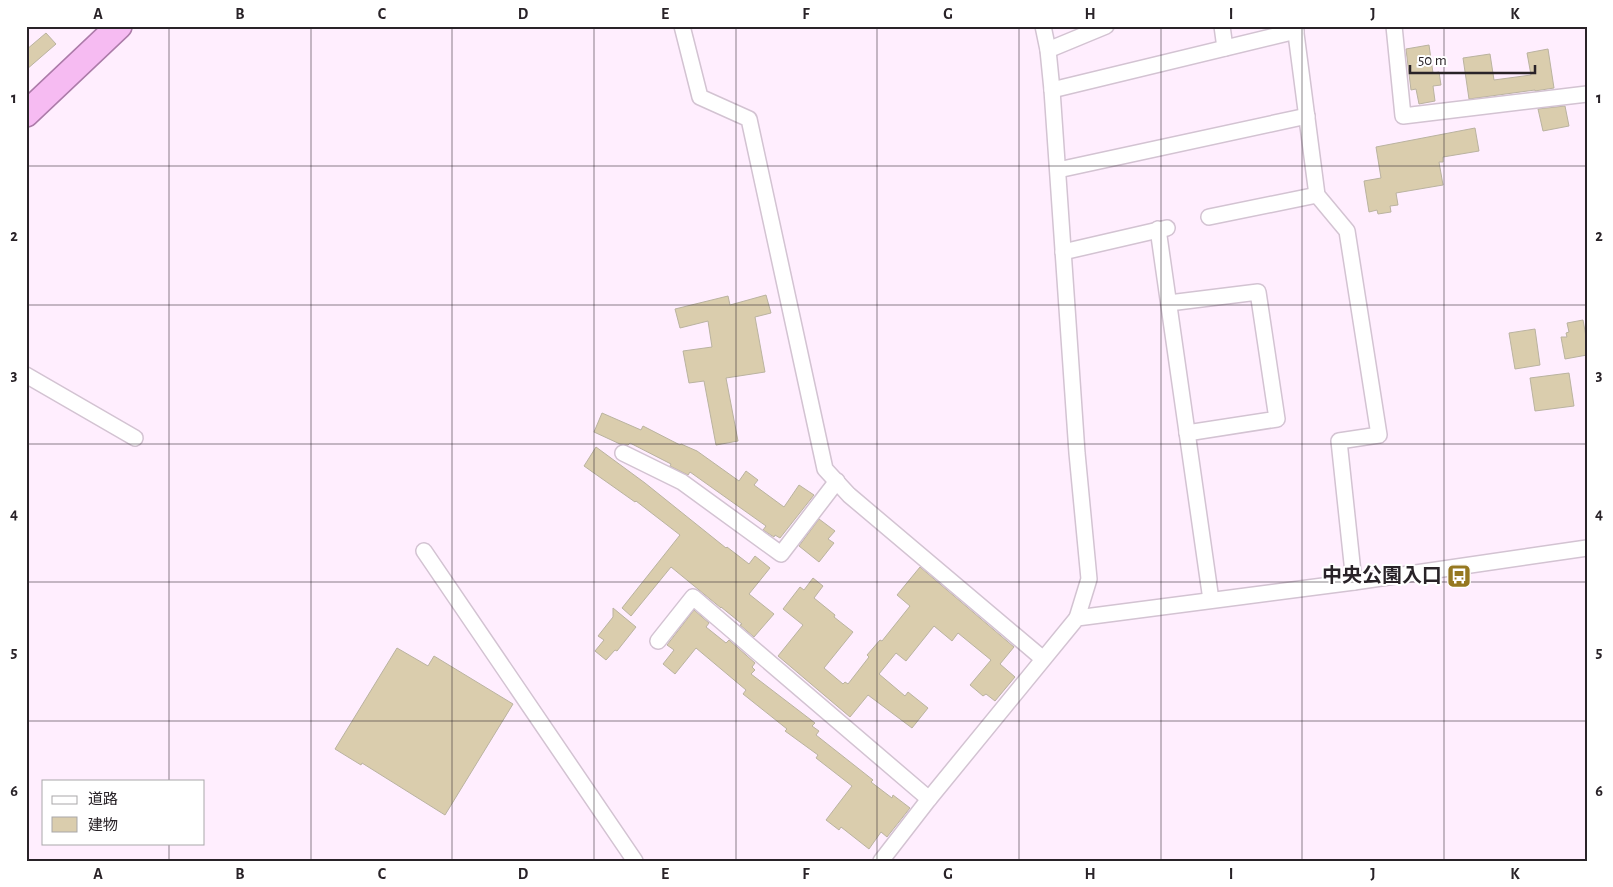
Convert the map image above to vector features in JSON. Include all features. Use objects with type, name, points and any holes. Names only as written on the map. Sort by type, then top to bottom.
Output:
[{"type":"highway","points":[[26,114],[119,26]]},
{"type":"street","points":[[682,26],[700,97],[749,119],[825,469],[857,501],[1042,658]]},
{"type":"street","points":[[881,861],[1042,658],[1077,618],[1088,579],[1077,452],[1052,90],[1048,50],[1043,26]]},
{"type":"street","points":[[1048,50],[1106,26]]},
{"type":"street","points":[[1222,26],[1226,48]]},
{"type":"street","points":[[1394,26],[1404,116],[1587,94]]},
{"type":"street","points":[[1052,90],[1226,48],[1295,29],[1317,195],[1348,231],[1379,435],[1339,441],[1354,582]]},
{"type":"street","points":[[1058,170],[1307,116]]},
{"type":"street","points":[[1209,217],[1317,195]]},
{"type":"street","points":[[1063,252],[1164,228],[1169,303],[1211,600]]},
{"type":"street","points":[[1169,303],[1258,292],[1278,419],[1187,433]]},
{"type":"street","points":[[26,375],[135,438]]},
{"type":"street","points":[[623,453],[682,482],[781,554],[837,481]]},
{"type":"street","points":[[1077,618],[1354,582],[1587,548]]},
{"type":"street","points":[[424,551],[635,861]]},
{"type":"street","points":[[658,641],[694,597],[929,799]]},
{"type":"building","points":[[46,33],[56,44],[26,70],[26,50]]},
{"type":"building","points":[[1429,45],[1433,73],[1439,72],[1441,85],[1433,86],[1435,101],[1419,104],[1416,89],[1411,90],[1406,49]]},
{"type":"building","points":[[1548,49],[1554,88],[1469,99],[1463,58],[1490,54],[1494,80],[1531,75],[1527,53]]},
{"type":"building","points":[[1565,106],[1569,126],[1543,131],[1538,109]]},
{"type":"building","points":[[1475,128],[1479,151],[1443,157],[1443,162],[1439,162],[1443,185],[1396,193],[1398,205],[1390,206],[1391,212],[1378,214],[1377,210],[1369,212],[1364,181],[1381,178],[1376,147]]},
{"type":"building","points":[[766,295],[771,313],[755,317],[765,372],[726,378],[738,441],[716,445],[704,381],[689,383],[683,351],[712,347],[708,321],[680,328],[675,309],[728,296],[730,305]]},
{"type":"building","points":[[1583,320],[1587,355],[1565,359],[1561,337],[1567,337],[1566,333],[1569,332],[1567,323]]},
{"type":"building","points":[[1535,329],[1540,365],[1515,369],[1509,333]]},
{"type":"building","points":[[1569,373],[1574,406],[1535,411],[1530,378]]},
{"type":"building","points":[[602,413],[641,430],[643,426],[680,445],[697,451],[739,481],[746,471],[758,480],[754,485],[784,507],[799,485],[814,495],[780,538],[775,535],[774,537],[763,530],[766,526],[690,472],[688,475],[630,443],[628,445],[620,444],[594,432]]},
{"type":"building","points":[[596,447],[749,564],[755,556],[770,568],[749,594],[774,614],[754,637],[740,625],[742,624],[671,567],[631,616],[622,608],[680,535],[636,501],[584,466]]},
{"type":"building","points":[[819,519],[835,531],[828,539],[834,543],[819,562],[799,546]]},
{"type":"building","points":[[920,567],[1014,647],[1000,664],[1015,677],[995,701],[986,694],[983,696],[970,685],[991,660],[958,633],[952,641],[934,626],[906,661],[896,653],[879,674],[905,696],[908,692],[928,708],[912,728],[868,695],[850,717],[778,656],[803,625],[783,609],[800,587],[804,590],[813,578],[823,586],[814,598],[853,632],[824,668],[843,684],[845,682],[848,684],[869,657],[867,655],[880,640],[882,641],[910,606],[897,595]]},
{"type":"building","points":[[613,608],[636,627],[617,651],[615,650],[606,660],[595,651],[604,640],[598,636],[613,617]]},
{"type":"building","points":[[694,610],[709,623],[706,627],[726,643],[729,640],[755,663],[752,667],[755,670],[751,674],[815,723],[812,726],[819,731],[816,735],[873,780],[871,782],[892,798],[893,795],[910,808],[887,837],[881,832],[869,849],[841,827],[839,830],[826,820],[852,786],[816,758],[818,755],[785,731],[787,729],[743,694],[746,690],[696,648],[675,674],[663,664],[674,650],[667,645]]},
{"type":"building","points":[[397,648],[428,666],[434,656],[513,704],[445,815],[362,763],[361,765],[335,749]]},
{"type":"place","name":"中央公園入口","points":[[1459,576]]}]
